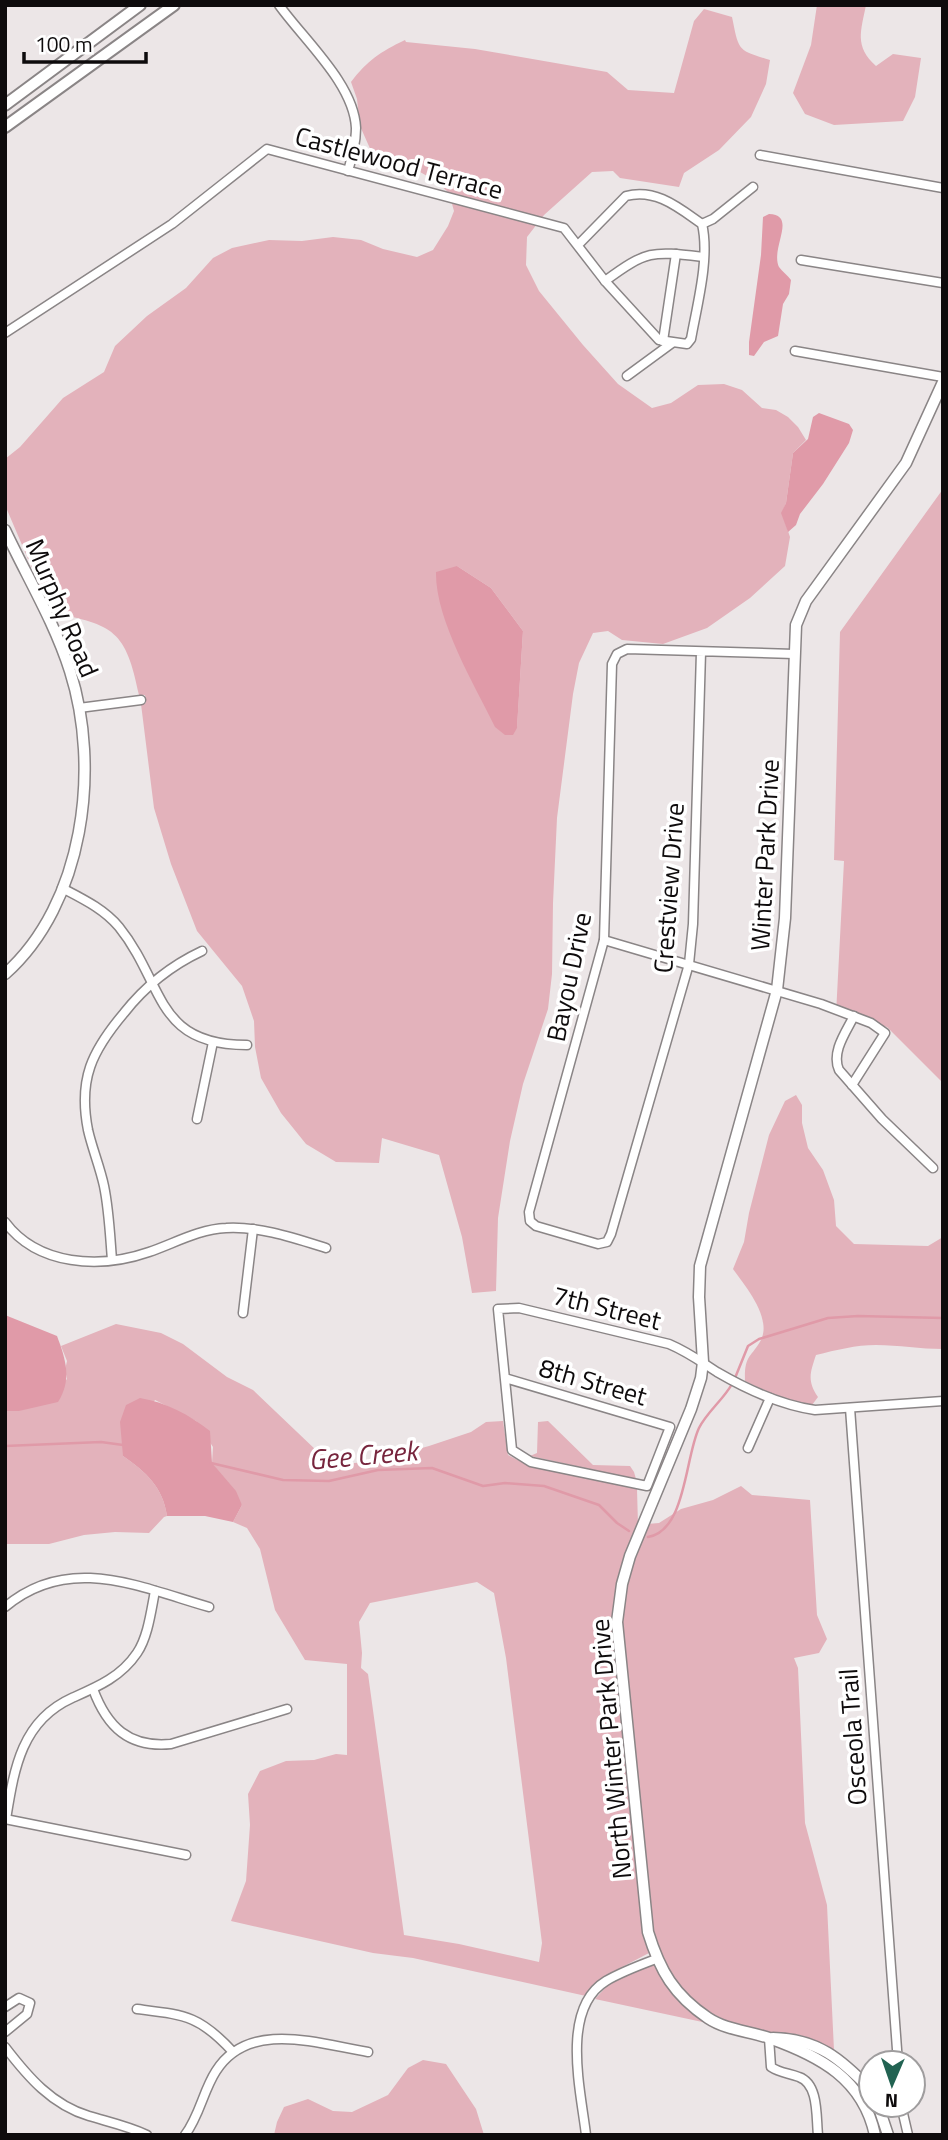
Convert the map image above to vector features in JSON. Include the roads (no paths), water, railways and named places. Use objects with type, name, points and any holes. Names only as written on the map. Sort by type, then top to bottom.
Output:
[{"type":"main road","points":[[5,105],[139,5]]},
{"type":"main road","points":[[5,127],[174,5]]},
{"type":"street","points":[[279,5],[329,67],[352,106],[356,131],[348,171]]},
{"type":"street","name":"Castlewood Terrace","points":[[5,333],[172,224],[267,149],[564,228],[605,281],[659,340],[667,342]]},
{"type":"street","points":[[760,155],[943,188]]},
{"type":"street","points":[[702,225],[753,187]]},
{"type":"street","points":[[578,245],[626,196],[636,194],[656,196],[674,204],[702,225],[705,236],[703,257],[691,339],[687,344],[667,342]]},
{"type":"street","points":[[605,281],[638,258],[650,254],[703,257]]},
{"type":"street","points":[[626,376],[667,342],[676,254]]},
{"type":"street","points":[[801,260],[943,283]]},
{"type":"street","points":[[795,351],[943,380]]},
{"type":"street","name":"Winter Park Drive","points":[[703,1362],[700,1266],[778,990],[785,918],[796,625],[806,601],[906,463],[943,380]]},
{"type":"street","name":"Murphy Road","points":[[5,530],[9,548],[55,632],[70,669],[79,708],[84,813],[62,888],[45,926],[25,957],[5,974]]},
{"type":"street","name":"Bayou Drive","points":[[607,1242],[598,1244],[536,1226],[530,1221],[529,1212],[604,940],[612,664],[617,654],[627,649],[701,652]]},
{"type":"street","points":[[701,652],[794,654]]},
{"type":"street","name":"Crestview Drive","points":[[607,1242],[689,964],[693,924],[701,652]]},
{"type":"street","points":[[79,708],[141,700]]},
{"type":"street","points":[[62,888],[96,905],[118,925],[152,981],[164,1009],[178,1026],[213,1042],[247,1045]]},
{"type":"street","points":[[604,940],[778,990],[871,1023],[885,1033],[852,1085]]},
{"type":"street","points":[[112,1260],[104,1186],[88,1132],[85,1086],[87,1070],[110,1029],[152,981],[178,962],[202,951]]},
{"type":"street","points":[[854,1016],[836,1054],[836,1064],[883,1119],[933,1168]]},
{"type":"street","points":[[197,1119],[213,1042]]},
{"type":"street","points":[[5,1222],[21,1239],[41,1253],[54,1258],[87,1261],[145,1254],[194,1235],[224,1228],[253,1229],[326,1248]]},
{"type":"street","points":[[243,1313],[253,1229]]},
{"type":"street","name":"7th Street","points":[[505,1378],[498,1309],[519,1308],[689,1352],[727,1377],[795,1407],[815,1410],[943,1401]]},
{"type":"street","name":"North Winter Park Drive","points":[[703,1362],[691,1409],[630,1556],[622,1584],[617,1622],[648,1932],[656,1959],[665,1976],[685,2000],[710,2020],[742,2032],[769,2038],[793,2039],[821,2048],[846,2064],[857,2075]]},
{"type":"street","name":"8th Street","points":[[505,1378],[670,1427],[647,1486],[531,1462],[512,1450],[505,1378]]},
{"type":"street","points":[[748,1448],[770,1398]]},
{"type":"street","name":"Osceola Trail","points":[[850,1408],[897,2049]]},
{"type":"street","points":[[5,1607],[24,1591],[69,1577],[105,1579],[209,1607]]},
{"type":"street","points":[[155,1591],[138,1652],[122,1670],[93,1689],[54,1707],[28,1734],[13,1772],[6,1819],[186,1855]]},
{"type":"street","points":[[93,1689],[107,1717],[127,1737],[139,1743],[156,1746],[171,1745],[287,1709]]},
{"type":"street","points":[[586,2135],[577,2054],[579,2020],[590,1998],[604,1982],[656,1959]]},
{"type":"street","points":[[5,2007],[19,1998],[30,2003],[27,2014],[5,2032]]},
{"type":"street","points":[[137,2008],[184,2015],[198,2021],[216,2034],[233,2052]]},
{"type":"street","points":[[185,2135],[200,2110],[217,2070],[233,2052],[255,2041],[280,2038],[368,2052]]},
{"type":"street","points":[[769,2038],[771,2067],[779,2072],[801,2077],[807,2082],[814,2098],[818,2135]]},
{"type":"street","name":"North Winter Park Drive","points":[[769,2038],[809,2055],[841,2074],[861,2097],[872,2120],[875,2135]]},
{"type":"street","points":[[5,2047],[31,2080],[57,2101],[88,2116],[119,2123],[147,2135]]},
{"type":"waterway","name":"Gee Creek","points":[[735,1378],[748,1346],[759,1339],[828,1318],[943,1318]]},
{"type":"waterway","name":"Gee Creek","points":[[648,1537],[661,1532],[670,1522],[677,1508],[699,1428],[732,1384]]},
{"type":"waterway","name":"Gee Creek","points":[[5,1446],[101,1442],[123,1445]]},
{"type":"waterway","name":"Gee Creek","points":[[211,1463],[283,1480],[329,1481],[378,1470],[432,1468],[483,1486],[505,1483],[544,1486],[599,1505],[629,1531]]}]
